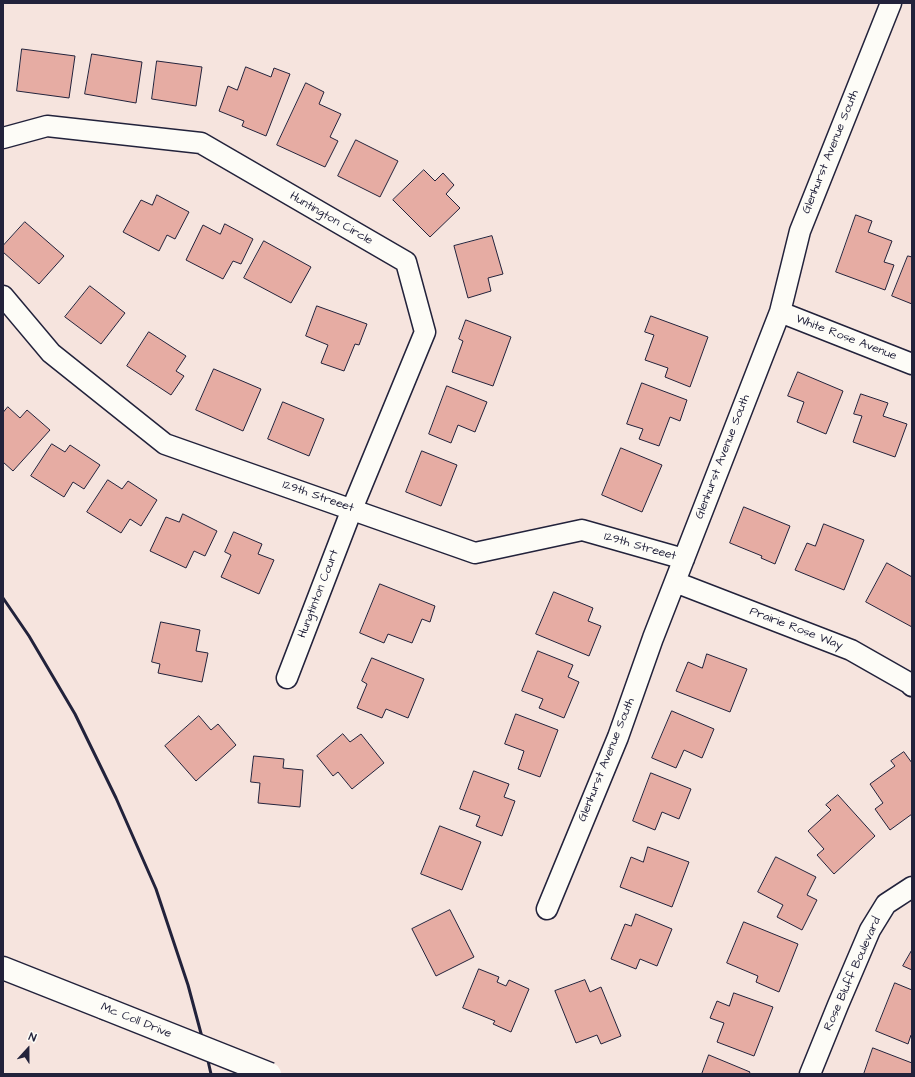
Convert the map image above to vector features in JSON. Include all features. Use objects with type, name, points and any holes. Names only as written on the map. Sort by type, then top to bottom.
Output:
[{"type":"main road","name":"Mc Coll Drive","points":[[3,968],[270,1074]]},
{"type":"street","name":"Glenhurst Avenue South","points":[[547,909],[618,737],[653,638],[780,312],[800,230],[891,3]]},
{"type":"street","name":"Huntington Circle","points":[[3,138],[47,126],[201,143],[406,262],[426,332],[352,509]]},
{"type":"street","name":"129th Streeet","points":[[3,296],[51,353],[165,444],[475,553],[582,530],[684,560]]},
{"type":"street","name":"White Rose Avenue","points":[[780,312],[912,364]]},
{"type":"street","name":"Hungtinton Court","points":[[287,678],[352,509]]},
{"type":"street","name":"Prairie Rose Way","points":[[675,582],[851,650],[912,686]]},
{"type":"street","name":"Rose Bluff Boulevard","points":[[810,1074],[870,930],[886,904],[912,887]]},
{"type":"building","points":[[22,49],[75,56],[69,98],[17,91]]},
{"type":"building","points":[[92,54],[142,62],[136,103],[85,94]]},
{"type":"building","points":[[157,61],[202,67],[196,106],[152,99]]},
{"type":"building","points":[[246,67],[271,77],[274,68],[290,74],[266,136],[242,126],[244,121],[219,111],[228,86],[237,90]]},
{"type":"building","points":[[306,83],[324,92],[319,104],[341,114],[330,137],[338,141],[325,167],[277,145]]},
{"type":"building","points":[[356,140],[398,161],[380,197],[338,176]]},
{"type":"building","points":[[424,170],[435,181],[443,173],[454,185],[446,194],[460,208],[430,237],[393,200]]},
{"type":"building","points":[[157,195],[189,212],[175,239],[167,235],[159,251],[123,232],[141,200],[152,205]]},
{"type":"building","points":[[856,215],[872,221],[868,232],[892,241],[884,262],[894,265],[885,290],[836,272]]},
{"type":"building","points":[[25,222],[64,256],[39,284],[3,252],[3,246]]},
{"type":"building","points":[[225,224],[253,239],[241,264],[233,261],[223,279],[186,260],[203,225],[220,234]]},
{"type":"building","points":[[492,236],[503,274],[488,278],[491,291],[468,298],[454,246]]},
{"type":"building","points":[[264,241],[311,267],[291,303],[244,278]]},
{"type":"building","points":[[908,256],[912,257],[912,304],[892,296]]},
{"type":"building","points":[[90,286],[125,313],[101,344],[65,317]]},
{"type":"building","points":[[317,306],[367,324],[359,345],[355,344],[344,371],[321,363],[328,345],[306,336]]},
{"type":"building","points":[[651,316],[708,337],[690,387],[665,377],[668,368],[645,360],[654,335],[645,332]]},
{"type":"building","points":[[466,320],[511,337],[493,386],[452,372],[463,341],[459,339]]},
{"type":"building","points":[[149,332],[186,356],[176,371],[184,376],[171,395],[127,366]]},
{"type":"building","points":[[214,369],[261,389],[243,431],[196,410]]},
{"type":"building","points":[[798,372],[843,391],[826,434],[797,422],[804,402],[788,396]]},
{"type":"building","points":[[642,383],[687,400],[680,421],[670,417],[659,446],[639,439],[643,429],[627,424]]},
{"type":"building","points":[[447,386],[487,402],[475,432],[458,425],[451,443],[429,434]]},
{"type":"building","points":[[861,394],[888,403],[883,416],[907,424],[895,457],[853,442],[862,416],[854,414]]},
{"type":"building","points":[[283,402],[324,419],[309,456],[268,439]]},
{"type":"building","points":[[8,407],[20,418],[27,410],[50,430],[13,471],[3,462],[3,413]]},
{"type":"building","points":[[52,444],[65,452],[70,445],[100,465],[84,489],[73,482],[64,497],[31,476]]},
{"type":"building","points":[[621,448],[662,465],[642,512],[602,495]]},
{"type":"building","points":[[422,451],[457,465],[441,506],[406,492]]},
{"type":"building","points":[[108,480],[122,489],[128,481],[157,500],[141,526],[130,519],[121,533],[87,512]]},
{"type":"building","points":[[744,507],[790,526],[775,564],[761,558],[762,556],[730,543]]},
{"type":"building","points":[[183,514],[217,531],[205,556],[194,551],[186,568],[150,551],[166,517],[179,522]]},
{"type":"building","points":[[824,524],[864,540],[844,590],[795,570],[807,543],[815,546]]},
{"type":"building","points":[[234,532],[262,544],[258,554],[274,560],[259,594],[221,577],[231,555],[225,552]]},
{"type":"building","points":[[887,563],[912,577],[912,627],[866,602]]},
{"type":"building","points":[[380,584],[435,606],[430,622],[422,619],[412,643],[388,634],[384,643],[360,633]]},
{"type":"building","points":[[554,592],[593,608],[588,621],[601,626],[589,656],[536,634]]},
{"type":"building","points":[[161,622],[200,630],[196,651],[208,653],[202,682],[158,673],[160,664],[152,662]]},
{"type":"building","points":[[538,651],[573,665],[568,677],[579,682],[564,718],[539,708],[543,699],[522,691]]},
{"type":"building","points":[[707,654],[747,669],[730,712],[676,691],[688,662],[702,668]]},
{"type":"building","points":[[372,658],[424,679],[408,718],[386,709],[382,718],[357,708],[367,684],[362,681]]},
{"type":"building","points":[[672,711],[714,729],[702,758],[684,750],[676,768],[652,758]]},
{"type":"building","points":[[516,714],[558,730],[540,777],[518,769],[524,751],[505,744]]},
{"type":"building","points":[[199,716],[211,730],[218,724],[236,745],[196,781],[165,746]]},
{"type":"building","points":[[343,734],[350,742],[361,734],[384,763],[352,789],[338,772],[333,776],[317,756]]},
{"type":"building","points":[[904,752],[912,763],[912,814],[890,830],[875,809],[883,803],[870,784],[895,766],[891,761]]},
{"type":"building","points":[[254,756],[284,759],[283,768],[303,770],[300,807],[258,803],[260,783],[251,782]]},
{"type":"building","points":[[474,771],[509,784],[504,797],[515,801],[502,836],[476,826],[480,816],[460,809]]},
{"type":"building","points":[[651,773],[691,789],[679,819],[662,812],[655,830],[633,821]]},
{"type":"building","points":[[838,795],[875,836],[834,874],[817,855],[824,849],[808,831],[831,810],[826,805]]},
{"type":"building","points":[[440,826],[481,842],[462,890],[421,874]]},
{"type":"building","points":[[648,847],[689,862],[672,907],[620,887],[631,857],[643,862]]},
{"type":"building","points":[[776,857],[816,877],[807,895],[817,900],[802,930],[777,917],[783,905],[758,892]]},
{"type":"building","points":[[450,910],[474,957],[436,976],[412,929]]},
{"type":"building","points":[[636,914],[672,929],[657,966],[640,959],[636,969],[611,959],[625,924],[631,926]]},
{"type":"building","points":[[744,922],[798,944],[779,992],[756,982],[758,976],[727,963]]},
{"type":"building","points":[[912,950],[912,970],[903,966]]},
{"type":"building","points":[[479,969],[499,977],[497,982],[506,986],[509,980],[529,989],[511,1032],[493,1024],[495,1021],[463,1008]]},
{"type":"building","points":[[585,980],[590,992],[601,987],[621,1036],[601,1044],[597,1035],[576,1043],[555,991]]},
{"type":"building","points":[[895,983],[912,990],[912,1035],[908,1044],[876,1031]]},
{"type":"building","points":[[734,993],[773,1007],[754,1056],[717,1042],[724,1023],[710,1018],[717,1001],[729,1006]]},
{"type":"building","points":[[873,1048],[912,1063],[912,1074],[864,1074]]},
{"type":"building","points":[[709,1055],[750,1072],[749,1074],[702,1074]]},
{"type":"railway","points":[[3,598],[29,636],[75,714],[116,798],[156,889],[188,985],[211,1074]]}]
